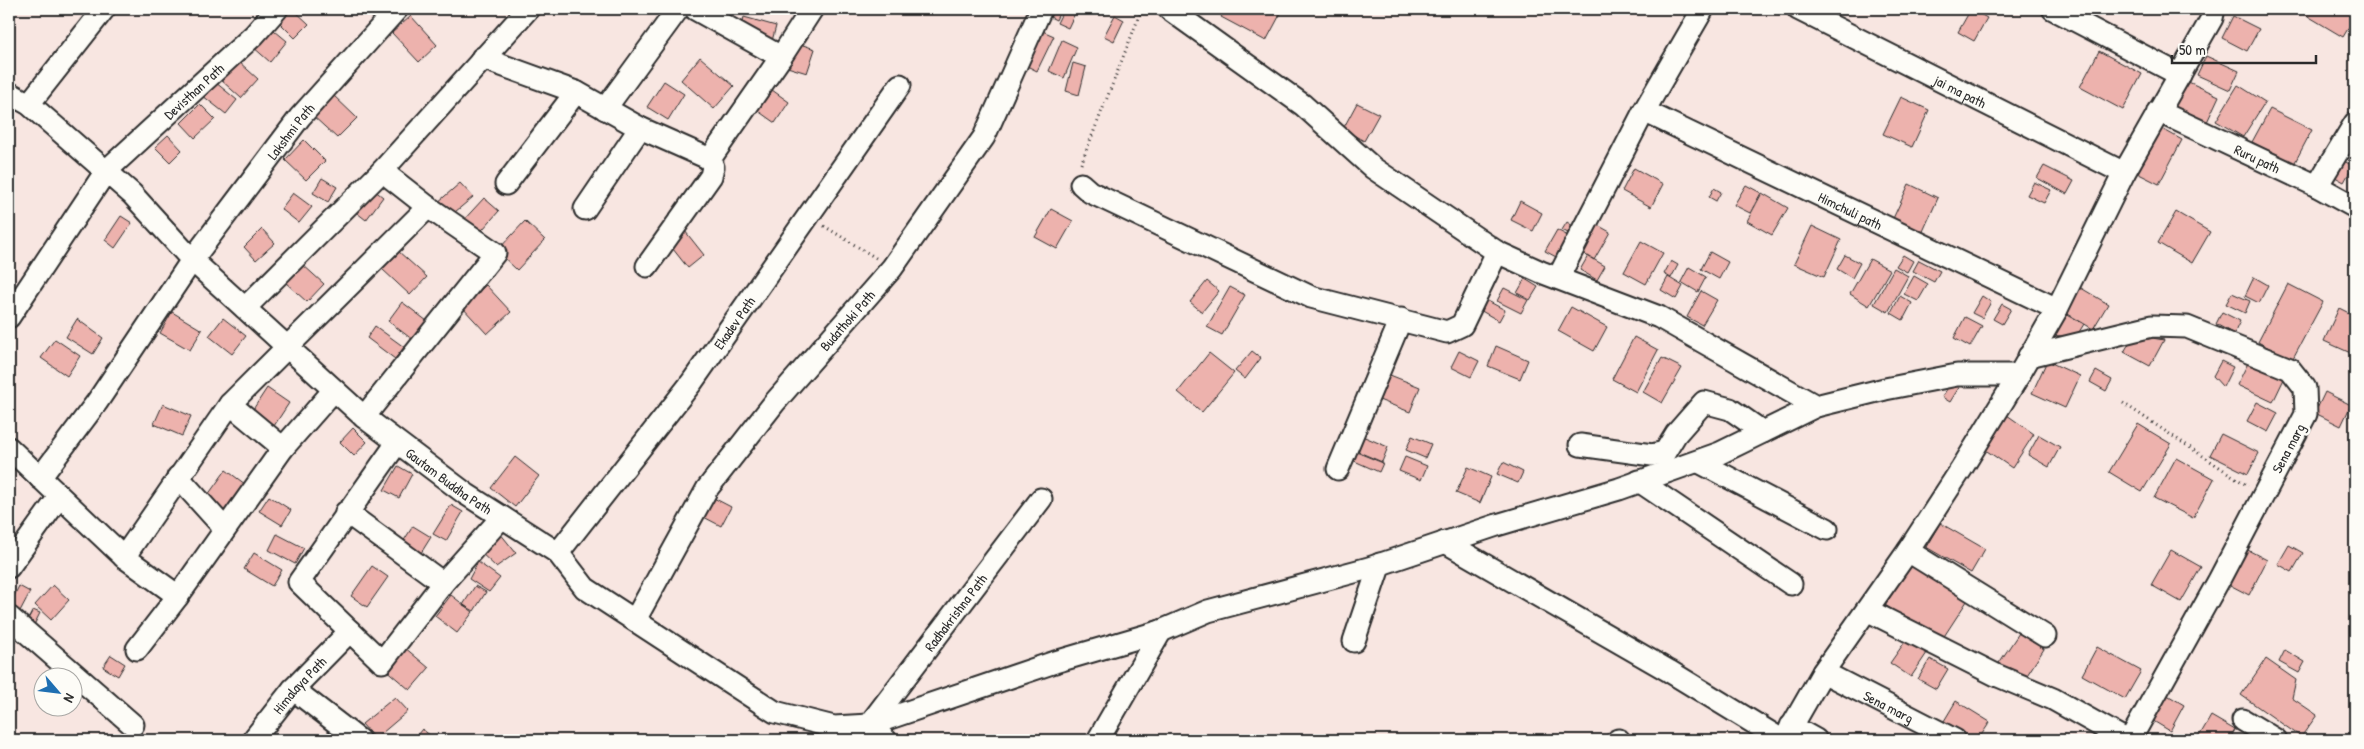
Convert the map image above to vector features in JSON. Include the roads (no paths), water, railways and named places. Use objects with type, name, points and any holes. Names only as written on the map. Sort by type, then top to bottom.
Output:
[{"type":"street","points":[[28,104],[104,9]]},
{"type":"street","name":"Devisthan Path","points":[[9,317],[106,171],[254,34],[277,9]]},
{"type":"street","name":"Lakshmi Path","points":[[40,478],[97,402],[192,260],[300,118],[397,9]]},
{"type":"street","points":[[245,308],[382,171],[528,9]]},
{"type":"street","points":[[605,109],[678,9]]},
{"type":"street","points":[[695,9],[781,57]]},
{"type":"street","points":[[710,159],[812,9]]},
{"type":"street","name":"Budathoki Path","points":[[635,620],[707,489],[775,402],[892,268],[984,136],[1041,9]]},
{"type":"street","points":[[1169,9],[1196,17],[1303,105],[1373,168],[1497,252],[1558,278],[1660,317],[1816,406]]},
{"type":"street","points":[[1558,278],[1644,111],[1703,9]]},
{"type":"street","name":"jai ma path","points":[[1798,9],[2124,173]]},
{"type":"street","points":[[2053,9],[2180,75]]},
{"type":"street","points":[[1786,735],[1823,672],[1908,551],[2019,375],[2057,309],[2124,173],[2212,18],[2214,9]]},
{"type":"street","points":[[482,58],[576,92],[640,128],[710,159],[713,167],[711,176],[647,266]]},
{"type":"street","name":"Ekadev Path","points":[[558,553],[692,382],[900,85]]},
{"type":"street","points":[[506,184],[576,92]]},
{"type":"street","name":"Gautam Buddha Path","points":[[9,93],[28,104],[132,194],[192,260],[364,417],[397,443],[466,494],[558,553],[585,588],[775,712],[828,734],[869,725],[1055,662],[1161,631],[1208,611],[1380,564],[1639,482],[1698,462],[1816,406],[1885,389],[1957,375],[2019,375]]},
{"type":"street","name":"Himchuli path","points":[[1644,111],[2057,309]]},
{"type":"street","name":"Ruru path","points":[[2158,111],[2317,186],[2355,207]]},
{"type":"street","points":[[2317,186],[2355,123]]},
{"type":"street","points":[[586,209],[640,128]]},
{"type":"street","points":[[364,417],[495,253],[428,207],[382,171]]},
{"type":"street","points":[[1081,184],[1090,192],[1311,297],[1447,332],[1462,325],[1497,252]]},
{"type":"street","points":[[124,557],[230,404],[428,207]]},
{"type":"street","points":[[1338,468],[1401,320]]},
{"type":"street","name":"Sena marg","points":[[2029,356],[2152,326],[2187,327],[2290,369],[2305,388],[2306,414],[2130,740]]},
{"type":"street","points":[[137,649],[178,596],[224,528],[283,448],[334,390]]},
{"type":"street","points":[[1580,445],[1652,455],[1665,452],[1676,434],[1704,402],[1730,409],[1762,432]]},
{"type":"street","points":[[230,404],[283,448]]},
{"type":"street","points":[[397,443],[346,512],[299,582],[382,662],[443,583],[502,517]]},
{"type":"street","points":[[9,448],[124,557],[178,596]]},
{"type":"street","points":[[1698,462],[1827,529]]},
{"type":"street","points":[[178,477],[224,528]]},
{"type":"street","points":[[1639,482],[1791,584]]},
{"type":"street","points":[[9,567],[59,497]]},
{"type":"street","name":"Radhakrishna Path","points":[[869,725],[1041,499]]},
{"type":"street","points":[[346,512],[443,583]]},
{"type":"street","points":[[1445,542],[1669,671],[1786,735],[1816,740]]},
{"type":"street","points":[[1908,551],[2044,636]]},
{"type":"street","points":[[1354,641],[1380,564]]},
{"type":"street","points":[[1867,610],[1996,675],[2053,699],[2126,740]]},
{"type":"street","points":[[9,617],[132,725]]},
{"type":"street","name":"Himalaya Path","points":[[253,740],[293,689],[350,631]]},
{"type":"street","points":[[1098,740],[1161,631]]},
{"type":"street","name":"Sena marg","points":[[1823,672],[1954,740]]},
{"type":"street","points":[[293,689],[359,740]]},
{"type":"street","points":[[2243,720],[2276,740]]},
{"type":"street","points":[[869,725],[886,740]]}]
